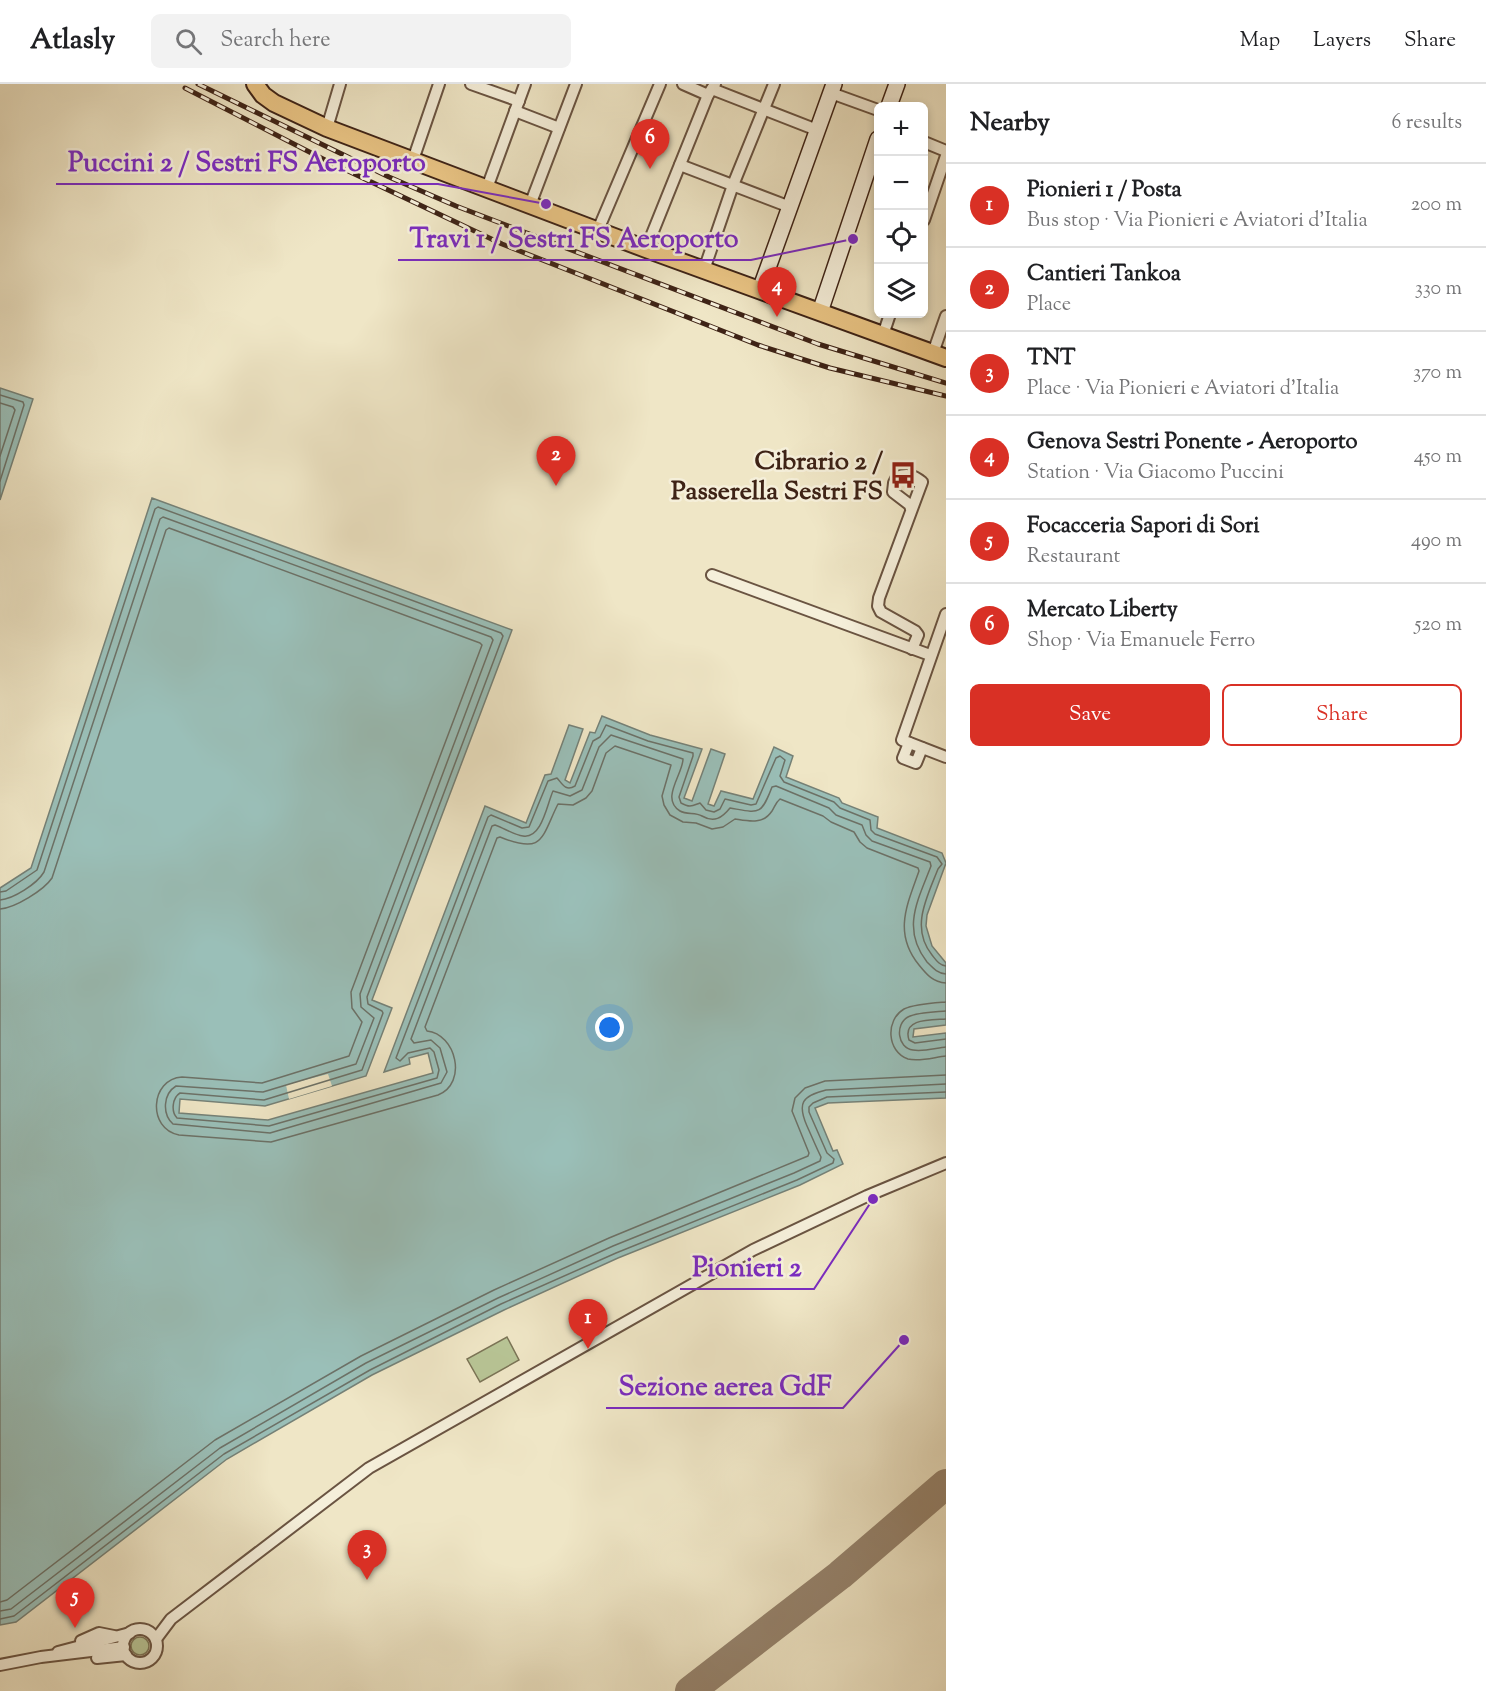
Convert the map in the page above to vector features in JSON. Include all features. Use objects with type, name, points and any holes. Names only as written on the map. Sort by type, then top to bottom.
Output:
[{"type":"main road","points":[[255,84],[263,95],[274,103],[327,128],[646,249],[939,356]]},
{"type":"street","points":[[327,128],[340,84]]},
{"type":"street","points":[[413,160],[440,84]]},
{"type":"street","points":[[471,84],[559,128]]},
{"type":"street","points":[[487,188],[525,84]]},
{"type":"street","points":[[530,205],[576,84]]},
{"type":"street","points":[[598,230],[660,84]]},
{"type":"street","points":[[683,84],[712,89],[818,130]]},
{"type":"street","points":[[704,270],[733,185],[774,84]]},
{"type":"street","points":[[890,102],[897,84]]},
{"type":"street","points":[[760,290],[832,88],[874,108]]},
{"type":"street","points":[[646,249],[712,89]]},
{"type":"street","points":[[928,144],[946,151]]},
{"type":"street","points":[[820,312],[874,155]]},
{"type":"street","points":[[927,210],[946,156]]},
{"type":"street","points":[[680,165],[790,207]]},
{"type":"street","points":[[883,335],[889,318]]},
{"type":"street","points":[[939,356],[946,319]]},
{"type":"street","points":[[912,509],[893,492],[897,477],[905,474],[922,482],[878,606],[881,612],[915,631],[918,635],[912,649]]},
{"type":"street","points":[[712,575],[930,655]]},
{"type":"street","points":[[946,614],[902,740],[946,757]]},
{"type":"street","points":[[909,743],[903,758],[916,763],[922,748]]},
{"type":"street","points":[[41,1657],[138,1629],[147,1630],[171,1619],[369,1468],[753,1250],[857,1201],[946,1163]]},
{"type":"street","points":[[156,1639],[171,1619]]},
{"type":"street","points":[[0,1665],[41,1657],[125,1651],[137,1662],[148,1661],[157,1650],[156,1639],[147,1630]]},
{"type":"street","points":[[125,1651],[125,1639],[130,1633]]},
{"type":"green space","points":[[507,1337],[519,1360],[480,1382],[467,1359]]},
{"type":"green space","points":[[136,1637],[144,1637],[149,1642],[147,1653],[136,1655],[131,1650],[131,1642]]},
{"type":"water","points":[[0,388],[33,399],[0,500]]},
{"type":"water","points":[[152,498],[512,630],[372,1000],[392,1008],[366,1076],[265,1106],[180,1099],[179,1113],[268,1120],[433,1073],[428,1053],[409,1058],[410,1064],[384,1072],[485,806],[526,823],[545,775],[551,774],[569,725],[583,729],[565,780],[570,783],[590,732],[595,733],[602,716],[650,735],[702,749],[684,798],[692,801],[711,749],[725,754],[708,804],[714,806],[721,791],[753,799],[774,747],[793,756],[786,777],[839,798],[842,803],[878,817],[877,828],[942,853],[946,863],[927,915],[926,926],[932,946],[946,963],[946,1025],[914,1029],[913,1037],[946,1033],[946,1098],[828,1103],[815,1108],[833,1151],[837,1150],[843,1164],[800,1185],[618,1258],[504,1310],[372,1375],[227,1459],[16,1622],[0,1625],[0,888],[31,868]]},
{"type":"pier","points":[[328,1074],[332,1086],[289,1099],[286,1085]]},
{"type":"taxiway","points":[[690,1691],[840,1575],[946,1484]]},
{"type":"railway","points":[[198,84],[389,177],[456,206],[818,344],[946,383]]},
{"type":"railway","points":[[185,88],[325,160],[502,244],[758,345],[830,368],[946,396]]},
{"type":"place","name":"Mercato Liberty","points":[[650,169]]},
{"type":"place","name":"Puccini 2 / Sestri FS Aeroporto","points":[[546,204]]},
{"type":"place","name":"Travi 1 / Sestri FS Aeroporto","points":[[853,239]]},
{"type":"place","name":"Genova Sestri Ponente - Aeroporto","points":[[777,317]]},
{"type":"place","name":"Cibrario 2 / Passerella Sestri FS","points":[[903,475]]},
{"type":"place","name":"Cantieri Tankoa","points":[[556,486]]},
{"type":"place","name":"Pionieri 2","points":[[873,1199]]},
{"type":"place","name":"Sezione aerea GdF","points":[[904,1340]]},
{"type":"place","name":"Pionieri 1 / Posta","points":[[588,1349]]},
{"type":"place","name":"TNT","points":[[367,1580]]},
{"type":"place","name":"Focacceria Sapori di Sori","points":[[75,1628]]}]
